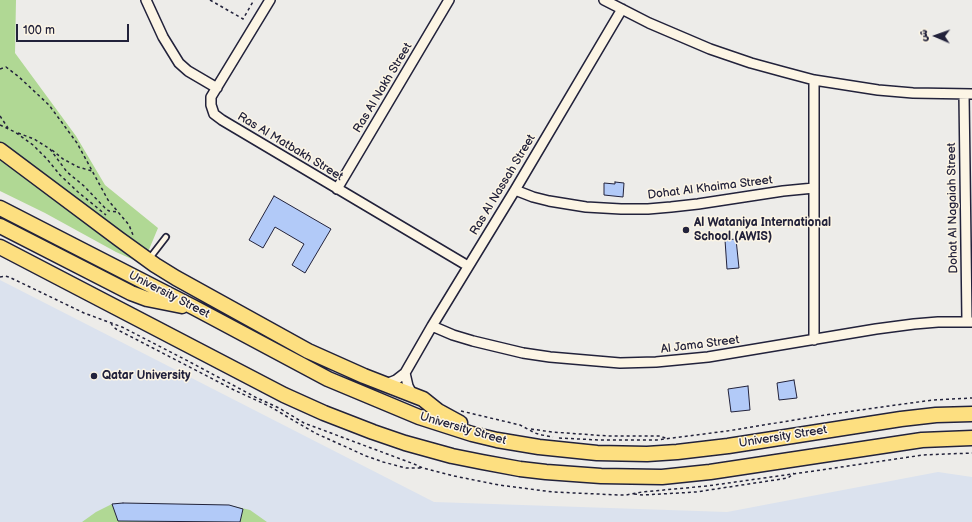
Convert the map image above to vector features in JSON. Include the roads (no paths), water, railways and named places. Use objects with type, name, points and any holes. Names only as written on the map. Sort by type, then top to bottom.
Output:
[{"type":"main road","points":[[0,150],[118,239],[176,278],[308,351],[423,399],[438,411],[462,424],[472,434]]},
{"type":"main road","name":"University Street","points":[[0,208],[193,307],[328,379],[419,417],[472,434],[498,440],[539,447],[597,453],[647,454],[728,446],[900,419],[936,415],[972,414]]},
{"type":"main road","points":[[0,226],[131,293],[147,299],[175,306],[193,307]]},
{"type":"main road","name":"University Street","points":[[0,247],[284,395],[330,415],[405,443],[452,456],[501,466],[572,474],[662,476],[686,475],[922,440],[972,438]]},
{"type":"main road","points":[[0,255],[7,257],[20,257]]},
{"type":"main road","points":[[328,379],[382,383]]},
{"type":"street","points":[[146,0],[163,37],[179,63],[188,71],[216,88]]},
{"type":"street","name":"Ras Al Matbakh Street","points":[[270,0],[211,97],[212,110],[214,114],[468,266]]},
{"type":"street","name":"Ras Al Nakh Street","points":[[337,189],[449,0]]},
{"type":"street","points":[[604,0],[649,23],[710,49],[751,63],[814,80],[899,92],[968,94]]},
{"type":"street","name":"Ras Al Nassah Street","points":[[405,374],[432,326],[515,190],[622,9]]},
{"type":"street","points":[[814,80],[814,340]]},
{"type":"street","name":"Dohat Al Nagaiah Street","points":[[968,94],[969,321]]},
{"type":"street","name":"Dohat Al Khaima Street","points":[[515,190],[549,201],[586,207],[648,209],[671,208],[783,191],[814,188]]},
{"type":"street","name":"Al Jama Street","points":[[432,326],[453,335],[473,341],[523,353],[563,359],[620,363],[656,362],[708,357],[876,329],[914,324],[969,321]]},
{"type":"street","points":[[382,383],[396,380],[405,374],[412,394]]},
{"type":"lane","points":[[148,260],[166,238]]},
{"type":"place","name":"Al Wataniya International School (AWIS)","points":[[686,230]]},
{"type":"place","name":"Qatar University","points":[[94,376]]}]
